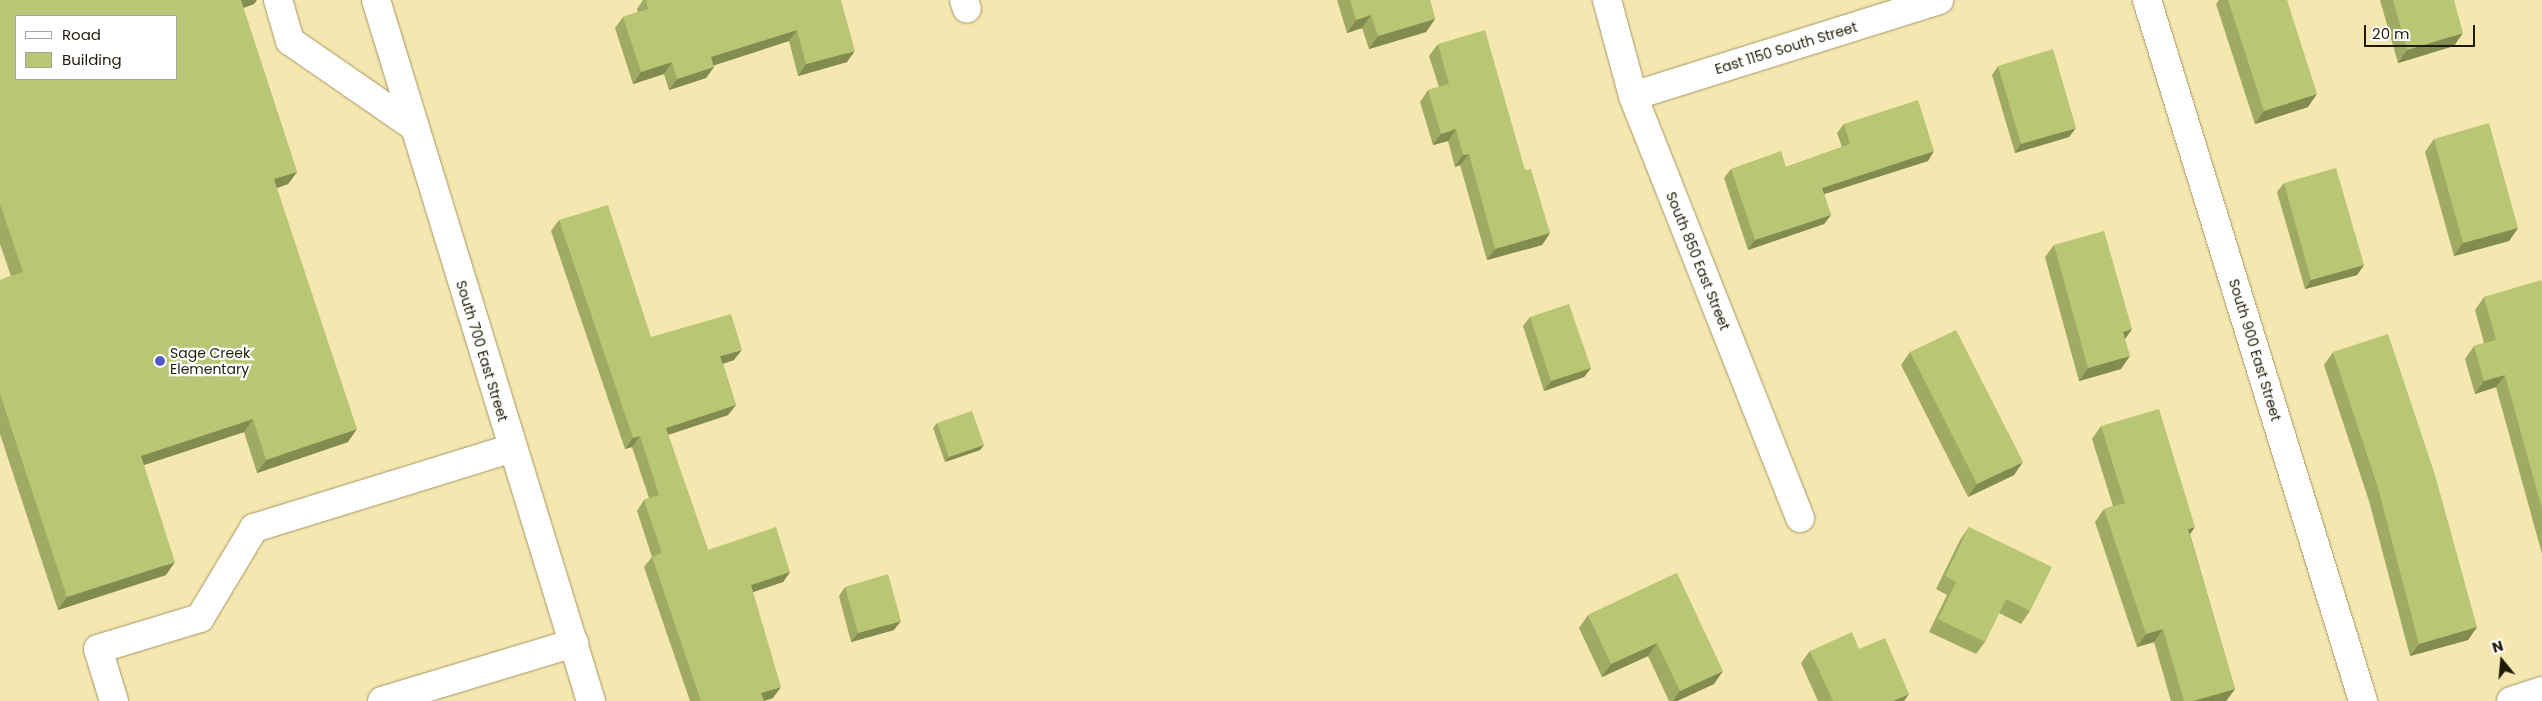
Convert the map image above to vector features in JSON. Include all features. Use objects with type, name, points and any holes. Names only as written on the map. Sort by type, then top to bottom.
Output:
[{"type":"street","points":[[278,0],[290,40],[413,126]]},
{"type":"street","name":"South 700 East Street","points":[[376,0],[413,126],[591,701]]},
{"type":"street","name":"South 850 East Street","points":[[1607,0],[1633,96],[1800,518]]},
{"type":"street","name":"East 1150 South Street","points":[[1633,96],[1939,0]]},
{"type":"street","name":"South 900 East Street","points":[[2147,0],[2363,701]]},
{"type":"street","points":[[114,701],[98,650],[200,618],[254,528],[512,448]]},
{"type":"street","points":[[382,701],[574,643]]},
{"type":"street","points":[[2511,701],[2542,691]]},
{"type":"building","name":"Sage Creek Elementary","points":[[0,0],[241,0],[297,172],[274,179],[357,429],[266,460],[253,419],[141,456],[175,562],[67,597],[0,394],[0,280],[23,272],[0,204]]},
{"type":"building","points":[[646,0],[841,0],[855,51],[806,64],[797,30],[711,57],[714,67],[677,79],[672,62],[641,72],[623,17],[648,9]]},
{"type":"building","points":[[1350,0],[1430,0],[1435,19],[1378,36],[1371,15],[1356,20]]},
{"type":"building","points":[[2228,0],[2287,0],[2317,94],[2264,111]]},
{"type":"building","points":[[2393,0],[2454,0],[2463,33],[2407,50]]},
{"type":"building","points":[[1485,30],[1525,170],[1531,169],[1550,233],[1495,249],[1469,154],[1463,155],[1456,129],[1441,134],[1428,90],[1449,84],[1438,44]]},
{"type":"building","points":[[2053,49],[2076,128],[2021,144],[1998,66]]},
{"type":"building","points":[[1918,100],[1934,151],[1822,188],[1831,215],[1755,240],[1731,169],[1781,151],[1786,167],[1850,144],[1844,124]]},
{"type":"building","points":[[2489,123],[2518,228],[2463,243],[2434,139]]},
{"type":"building","points":[[2336,168],[2364,265],[2311,280],[2284,183]]},
{"type":"building","points":[[608,205],[651,337],[731,314],[742,350],[720,356],[736,405],[666,428],[708,550],[776,527],[790,572],[751,585],[781,687],[761,693],[764,701],[701,701],[652,557],[662,553],[644,500],[659,495],[640,436],[633,438],[559,220]]},
{"type":"building","points":[[2104,231],[2132,329],[2123,332],[2130,356],[2088,368],[2054,245]]},
{"type":"building","points":[[2541,280],[2542,509],[2505,375],[2484,381],[2474,346],[2496,340],[2484,297]]},
{"type":"building","points":[[1569,304],[1591,368],[1551,381],[1530,317]]},
{"type":"building","points":[[1956,330],[2023,462],[1977,484],[1910,352]]},
{"type":"building","points":[[2388,334],[2435,475],[2477,627],[2419,644],[2378,488],[2333,352]]},
{"type":"building","points":[[2159,409],[2195,527],[2188,529],[2235,689],[2193,701],[2184,701],[2163,629],[2146,634],[2104,509],[2125,503],[2101,426]]},
{"type":"building","points":[[972,411],[984,445],[949,457],[937,423]]},
{"type":"building","points":[[1969,527],[2052,567],[2030,611],[2006,599],[1985,642],[1938,619],[1956,582],[1945,576]]},
{"type":"building","points":[[1677,573],[1723,671],[1680,691],[1657,643],[1611,664],[1588,615]]},
{"type":"building","points":[[888,574],[901,621],[858,633],[845,587]]},
{"type":"building","points":[[1852,632],[1859,649],[1885,638],[1909,694],[1893,701],[1833,701],[1810,651]]},
{"type":"place","name":"Sage Creek Elementary","points":[[160,361]]}]
